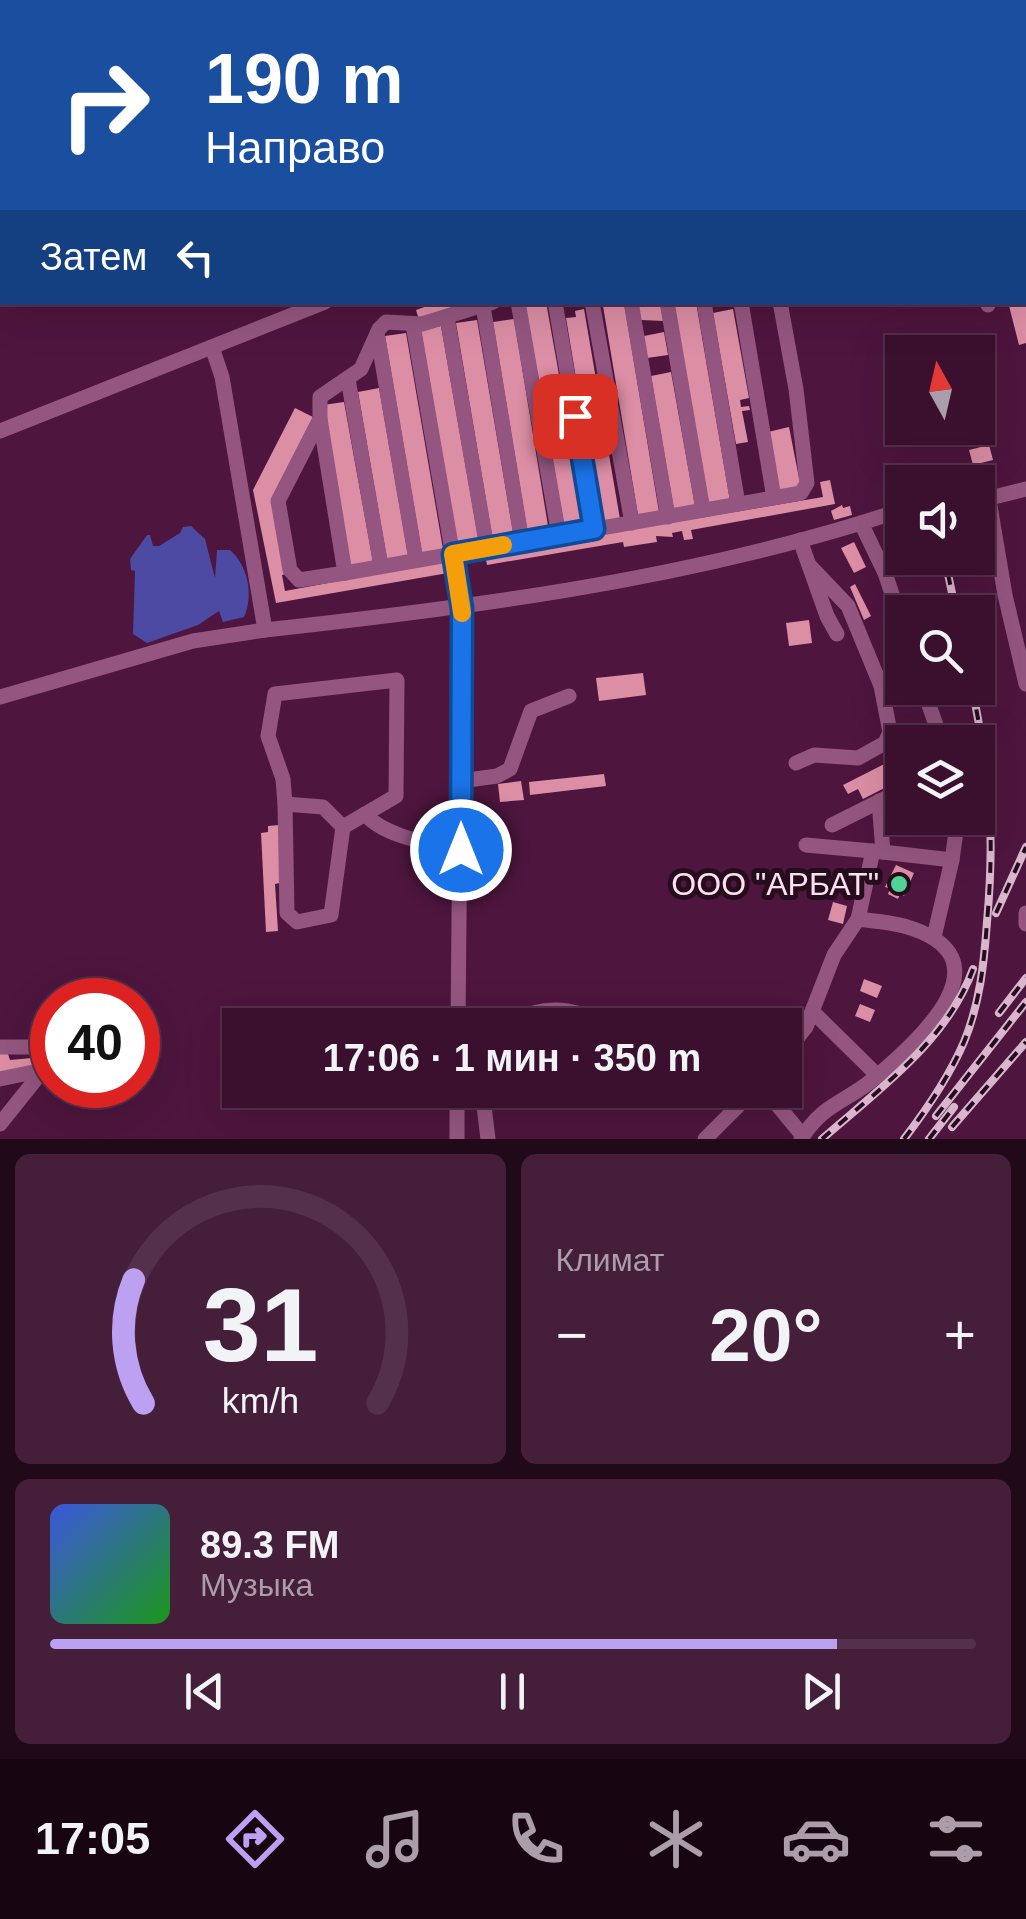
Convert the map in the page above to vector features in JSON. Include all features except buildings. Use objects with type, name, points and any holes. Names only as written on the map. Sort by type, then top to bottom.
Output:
[{"type":"street","points":[[0,431],[318,305]]},
{"type":"street","points":[[346,572],[320,419],[320,398],[366,362],[382,325],[391,320],[413,326],[485,305]]},
{"type":"street","points":[[488,305],[522,542]]},
{"type":"street","points":[[519,305],[559,536]]},
{"type":"street","points":[[556,305],[594,529]]},
{"type":"street","points":[[593,305],[632,523]]},
{"type":"street","points":[[633,305],[668,517]]},
{"type":"street","points":[[668,305],[703,510]]},
{"type":"street","points":[[705,305],[738,504]]},
{"type":"street","points":[[742,305],[774,498]]},
{"type":"street","points":[[320,419],[279,496],[294,578],[299,580],[801,494],[807,483],[781,305]]},
{"type":"street","points":[[447,316],[487,548]]},
{"type":"street","points":[[413,326],[462,608],[458,1008]]},
{"type":"street","points":[[377,334],[416,560]]},
{"type":"street","points":[[212,348],[222,377],[265,630]]},
{"type":"street","points":[[348,379],[381,566]]},
{"type":"street","points":[[995,497],[1026,489]]},
{"type":"street","points":[[0,697],[193,641],[462,608],[657,574],[885,516]]},
{"type":"street","points":[[862,523],[892,595]]},
{"type":"street","points":[[800,540],[837,634]]},
{"type":"street","points":[[995,552],[1026,684]]},
{"type":"street","points":[[796,763],[814,754],[858,758],[885,744],[890,732],[880,686],[848,606],[809,565]]},
{"type":"street","points":[[397,680],[396,796],[343,827],[330,915],[297,922],[286,913],[286,804],[283,779],[268,736],[274,694],[397,680]]},
{"type":"street","points":[[462,781],[497,776],[510,769],[531,712],[569,696]]},
{"type":"street","points":[[832,824],[885,798]]},
{"type":"street","points":[[802,1032],[834,955],[858,920],[878,851],[879,801]]},
{"type":"street","points":[[286,804],[323,807],[343,827]]},
{"type":"street","points":[[366,814],[374,824],[461,850]]},
{"type":"street","points":[[934,938],[956,835]]},
{"type":"street","points":[[806,844],[952,860]]},
{"type":"street","points":[[1026,912],[1026,924]]},
{"type":"street","points":[[779,1108],[802,1137],[813,1120],[877,1075],[932,1023],[956,985],[957,970],[952,957],[934,938],[902,925],[858,920]]},
{"type":"street","points":[[812,1011],[877,1075]]},
{"type":"street","points":[[0,1048],[30,1047]]},
{"type":"street","points":[[0,1080],[30,1073]]},
{"type":"street","points":[[0,1080],[15,1090],[14,1107]]},
{"type":"street","points":[[0,1124],[30,1087]]},
{"type":"street","points":[[456,1139],[457,1108]]},
{"type":"street","points":[[484,1108],[488,1139]]},
{"type":"street","points":[[705,1139],[736,1108]]},
{"type":"shaded area","points":[[191,526],[205,539],[215,578],[217,550],[230,550],[241,564],[249,591],[244,617],[223,622],[219,611],[198,625],[147,643],[133,634],[135,571],[131,570],[130,559],[147,535],[153,546],[159,546],[183,527]]},
{"type":"railway","points":[[948,575],[952,595]]},
{"type":"railway","points":[[904,1139],[958,1055],[974,1013],[980,983],[991,832],[975,705]]},
{"type":"railway","points":[[996,913],[1026,847]]},
{"type":"railway","points":[[822,1139],[929,1042],[961,995],[973,969]]},
{"type":"railway","points":[[999,1013],[1026,978]]},
{"type":"railway","points":[[936,1116],[1026,1002]]},
{"type":"railway","points":[[952,1127],[1026,1042]]},
{"type":"railway","points":[[929,1139],[954,1107]]},
{"type":"slow traffic","points":[[462,613],[453,554],[503,545]]},
{"type":"place","name":"ООО \"АРБАТ\"","points":[[899,884]]},
{"type":"route","points":[[461,850],[462,608],[453,554],[594,529],[575,416]]}]
